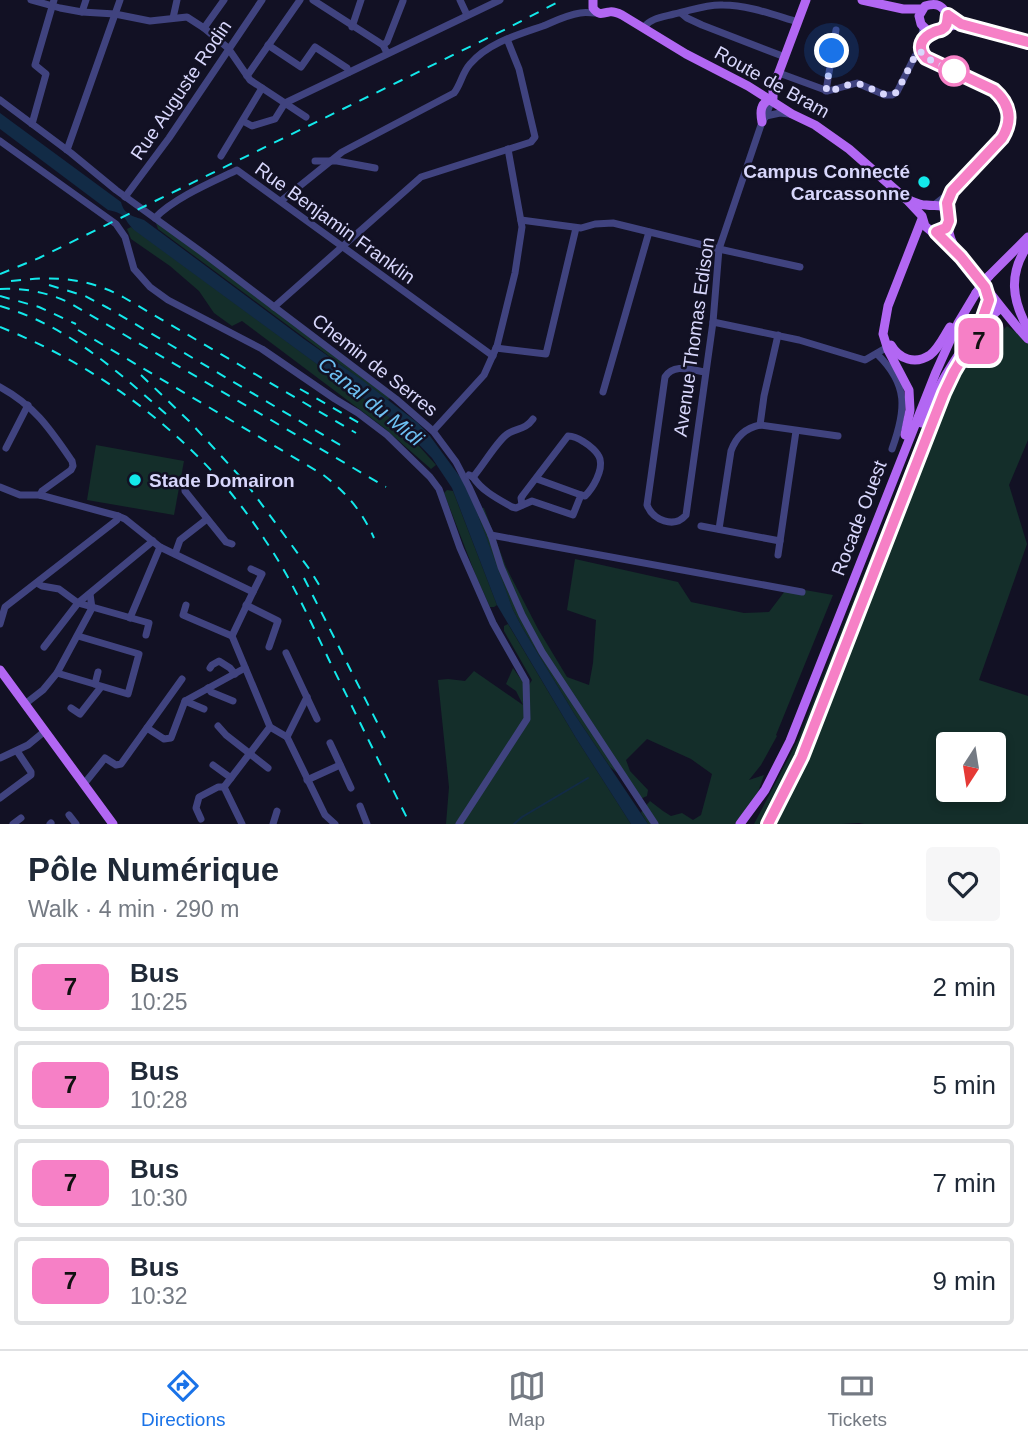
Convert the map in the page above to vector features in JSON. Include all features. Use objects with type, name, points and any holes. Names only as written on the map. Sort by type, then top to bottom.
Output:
[{"type":"main road","points":[[806,0],[768,105],[815,125]]},
{"type":"main road","points":[[862,0],[903,9],[922,9],[935,2],[946,8],[961,24]]},
{"type":"main road","points":[[593,1],[593,8],[601,14],[608,12],[612,1]]},
{"type":"main road","points":[[944,27],[946,8]]},
{"type":"main road","points":[[903,9],[933,32],[961,24],[1028,42]]},
{"type":"main road","points":[[921,23],[922,9]]},
{"type":"main road","name":"Route de Bram","points":[[608,12],[622,15],[686,54],[748,86],[768,105],[815,125],[849,149],[907,200],[925,226],[961,257],[1028,339]]},
{"type":"main road","name":"Route de Bram","points":[[907,200],[942,206],[947,211],[948,232],[961,257]]},
{"type":"main road","points":[[898,468],[910,410],[909,390],[888,350],[884,330],[888,306],[922,218],[926,209],[932,205]]},
{"type":"main road","points":[[914,243],[920,237],[943,230],[948,225]]},
{"type":"main road","name":"Rocade Ouest","points":[[740,824],[765,790],[790,741],[947,345],[976,293],[1028,237]]},
{"type":"main road","points":[[1028,245],[1015,275],[1014,291],[1018,311],[1028,329]]},
{"type":"main road","points":[[884,330],[896,353],[903,358],[921,359],[940,344],[961,309],[968,304]]},
{"type":"main road","points":[[898,468],[938,389],[959,355],[982,325],[1001,308]]},
{"type":"main road","points":[[0,670],[116,824]]},
{"type":"street","points":[[32,0],[82,12],[115,14],[150,21],[187,17],[228,48],[250,80],[306,117]]},
{"type":"street","points":[[82,12],[86,0]]},
{"type":"street","points":[[67,150],[120,0]]},
{"type":"street","points":[[173,18],[177,0]]},
{"type":"street","points":[[204,28],[224,0]]},
{"type":"street","name":"Rue Auguste Rodin","points":[[125,197],[169,138],[262,0]]},
{"type":"street","points":[[247,76],[300,0]]},
{"type":"street","points":[[313,0],[352,27],[385,43],[407,44]]},
{"type":"street","points":[[352,27],[361,0]]},
{"type":"street","points":[[460,0],[467,15]]},
{"type":"street","points":[[243,121],[253,126],[275,119],[285,103],[500,0]]},
{"type":"street","points":[[387,53],[385,43],[403,1]]},
{"type":"street","points":[[281,201],[342,152],[458,89],[466,69],[487,49],[507,39],[580,13],[593,1]]},
{"type":"street","points":[[32,124],[46,74],[35,65],[53,3]]},
{"type":"street","points":[[644,27],[649,22],[668,16],[721,4],[798,22]]},
{"type":"street","points":[[580,13],[597,13]]},
{"type":"street","points":[[681,13],[702,25],[785,57]]},
{"type":"street","points":[[779,73],[826,91],[857,83],[885,95],[892,95],[897,92],[920,51],[921,23]]},
{"type":"street","points":[[826,91],[836,30]]},
{"type":"street","points":[[922,41],[933,32]]},
{"type":"street","points":[[274,307],[421,177],[531,142],[536,137],[519,69],[507,39]]},
{"type":"street","points":[[268,45],[301,67],[315,47],[349,72]]},
{"type":"street","points":[[920,51],[926,58],[994,90],[1003,97],[1009,120],[1007,131],[1002,138],[952,191],[932,205]]},
{"type":"street","points":[[221,156],[262,88]]},
{"type":"street","name":"Chemin de Serres","points":[[0,100],[396,399],[433,431],[462,473],[491,536],[522,615],[542,652],[655,824]]},
{"type":"street","points":[[768,105],[779,113],[792,114]]},
{"type":"street","name":"Avenue Thomas Edison","points":[[705,372],[676,368],[669,371],[665,377],[647,505],[650,514],[658,519],[676,522],[686,515],[713,322],[719,249],[768,105]]},
{"type":"street","points":[[0,141],[120,228],[134,269],[150,287],[168,300],[262,349],[358,413],[387,435],[439,489],[460,548],[493,623],[526,681],[527,719],[459,824]]},
{"type":"street","points":[[433,431],[484,375],[495,352],[515,273],[521,219],[508,149]]},
{"type":"street","points":[[314,161],[330,160],[375,168]]},
{"type":"street","name":"Rue Benjamin Franklin","points":[[155,218],[207,184],[237,170],[341,247],[495,352]]},
{"type":"street","points":[[947,211],[952,191]]},
{"type":"street","points":[[521,219],[576,228],[613,223],[800,267]]},
{"type":"street","points":[[495,352],[546,354],[576,228]]},
{"type":"street","points":[[603,392],[649,232]]},
{"type":"street","points":[[768,824],[802,757],[944,393],[960,362],[982,336],[982,320],[989,300],[985,287]]},
{"type":"street","points":[[713,322],[799,340],[865,360],[884,349],[888,350]]},
{"type":"street","points":[[877,354],[884,330]]},
{"type":"street","points":[[760,425],[778,335]]},
{"type":"street","points":[[877,354],[896,379],[903,402],[900,426],[892,449]]},
{"type":"street","points":[[0,387],[28,405],[57,439],[74,466],[40,495]]},
{"type":"street","points":[[6,448],[28,405]]},
{"type":"street","points":[[473,477],[504,436],[525,427],[533,419]]},
{"type":"street","points":[[719,529],[731,451],[734,442],[743,432],[760,425],[838,436]]},
{"type":"street","points":[[778,555],[796,431]]},
{"type":"street","points":[[522,505],[521,498],[568,436],[587,444],[600,460],[596,480],[585,496],[537,479]]},
{"type":"street","points":[[462,473],[473,477],[492,495],[516,508],[532,501],[573,515],[581,495]]},
{"type":"street","points":[[185,486],[185,491],[207,519],[226,542],[232,544]]},
{"type":"street","points":[[0,487],[20,495],[40,495],[122,518],[176,555],[253,592]]},
{"type":"street","points":[[0,624],[5,607],[122,518]]},
{"type":"street","points":[[176,555],[180,540],[207,519]]},
{"type":"street","points":[[701,526],[780,541]]},
{"type":"street","points":[[491,536],[802,592]]},
{"type":"street","points":[[44,646],[78,603],[157,544]]},
{"type":"street","points":[[130,618],[157,544]]},
{"type":"street","points":[[232,636],[262,574],[251,569]]},
{"type":"street","points":[[37,583],[59,589],[78,603],[149,623],[146,635]]},
{"type":"street","points":[[24,704],[43,690],[57,673],[92,608],[90,594]]},
{"type":"street","points":[[186,605],[183,615],[232,636],[270,727],[287,737],[325,815],[335,824]]},
{"type":"street","points":[[246,605],[278,621],[269,647]]},
{"type":"street","points":[[57,673],[98,685],[127,698],[139,654],[78,636]]},
{"type":"street","points":[[286,653],[292,675],[307,697],[317,719]]},
{"type":"street","points":[[210,668],[219,661],[235,674]]},
{"type":"street","points":[[147,728],[164,739],[171,738],[185,701],[245,668]]},
{"type":"street","points":[[71,708],[78,717],[98,685],[98,673]]},
{"type":"street","points":[[84,783],[105,758],[116,765],[121,764],[182,679]]},
{"type":"street","points":[[208,688],[211,692],[233,701]]},
{"type":"street","points":[[287,737],[307,697]]},
{"type":"street","points":[[185,701],[204,709]]},
{"type":"street","points":[[218,726],[268,768]]},
{"type":"street","points":[[224,787],[270,727]]},
{"type":"street","points":[[0,758],[27,745],[45,731]]},
{"type":"street","points":[[330,743],[351,788]]},
{"type":"street","points":[[0,798],[31,775],[32,772],[17,751]]},
{"type":"street","points":[[213,765],[231,778]]},
{"type":"street","points":[[307,780],[340,765]]},
{"type":"street","points":[[201,819],[196,808],[199,797],[218,787],[224,787]]},
{"type":"street","points":[[224,787],[242,824]]},
{"type":"street","points":[[360,806],[367,824]]},
{"type":"street","points":[[273,824],[277,811]]},
{"type":"street","points":[[69,815],[76,824]]},
{"type":"street","points":[[13,824],[21,818]]},
{"type":"green space","points":[[155,220],[390,398],[388,400],[158,229]]},
{"type":"green space","points":[[131,227],[400,425],[436,465],[431,469],[383,427],[242,321],[232,326],[214,313],[199,291],[170,266],[131,239],[127,229]]},
{"type":"green space","points":[[1007,326],[1028,341],[1028,440],[1009,485],[1027,544],[979,680],[1028,696],[1028,824],[754,824],[798,740],[873,551],[918,447],[964,370]]},
{"type":"green space","name":"Stade Domairon","points":[[96,445],[184,461],[174,515],[87,500]]},
{"type":"green space","points":[[447,490],[453,491],[497,605],[494,607],[490,607],[476,576],[444,493]]},
{"type":"green space","points":[[475,507],[484,508],[506,567],[567,677],[589,685],[596,620],[567,610],[575,559],[678,582],[691,602],[744,613],[769,612],[788,587],[833,595],[777,736],[749,780],[764,775],[757,795],[736,824],[648,824],[641,813],[650,801],[671,816],[682,813],[693,820],[701,815],[712,774],[691,759],[647,739],[626,760],[630,771],[648,790],[647,796],[638,800],[624,778],[610,767],[575,715],[523,629],[513,610]]},
{"type":"green space","points":[[508,624],[631,824],[446,824],[449,787],[438,680],[465,681],[474,671],[523,705],[516,691],[506,684],[513,668],[529,685],[532,680],[504,631],[504,626]]},
{"type":"water","name":"Canal du Midi","points":[[0,113],[121,202],[127,212],[144,220],[362,380],[418,423],[430,436],[463,481],[513,610],[523,629],[575,715],[648,824],[631,824],[497,605],[452,488],[432,458],[400,425],[134,230],[122,215],[108,210],[0,129]]},
{"type":"waterway","points":[[514,824],[588,778]]},
{"type":"railway","points":[[0,274],[39,258],[562,0]]},
{"type":"railway","points":[[11,281],[68,280],[109,290],[356,433]]},
{"type":"railway","points":[[49,285],[85,296],[108,308],[342,446]]},
{"type":"railway","points":[[0,289],[35,291],[68,302],[386,487]]},
{"type":"railway","points":[[0,296],[39,307],[76,324]]},
{"type":"railway","points":[[0,306],[47,325],[89,350],[166,414]]},
{"type":"railway","points":[[0,327],[39,344],[114,387],[182,441],[240,505],[292,584],[410,824]]},
{"type":"railway","points":[[78,330],[322,474],[352,503],[374,538]]},
{"type":"railway","points":[[141,375],[189,421],[246,483],[321,588]]},
{"type":"railway","points":[[300,389],[361,424]]},
{"type":"railway","points":[[304,578],[385,738]]},
{"type":"bus line","name":"7","points":[[768,824],[802,757],[944,393],[960,362],[980,340],[982,320],[988,306],[985,287],[936,232],[946,228],[949,221],[947,203],[952,191],[1007,131],[1008,108],[1003,97],[994,90],[926,58],[920,51],[920,46],[933,32],[944,27],[948,15],[961,24],[1028,42]]},
{"type":"place","name":"Campus Connecté Carcassonne","points":[[924,182]]},
{"type":"place","name":"Stade Domairon","points":[[135,480]]},
{"type":"route","points":[[832,51],[826,91],[857,83],[885,95],[894,94],[920,51],[926,58],[954,71]]}]
